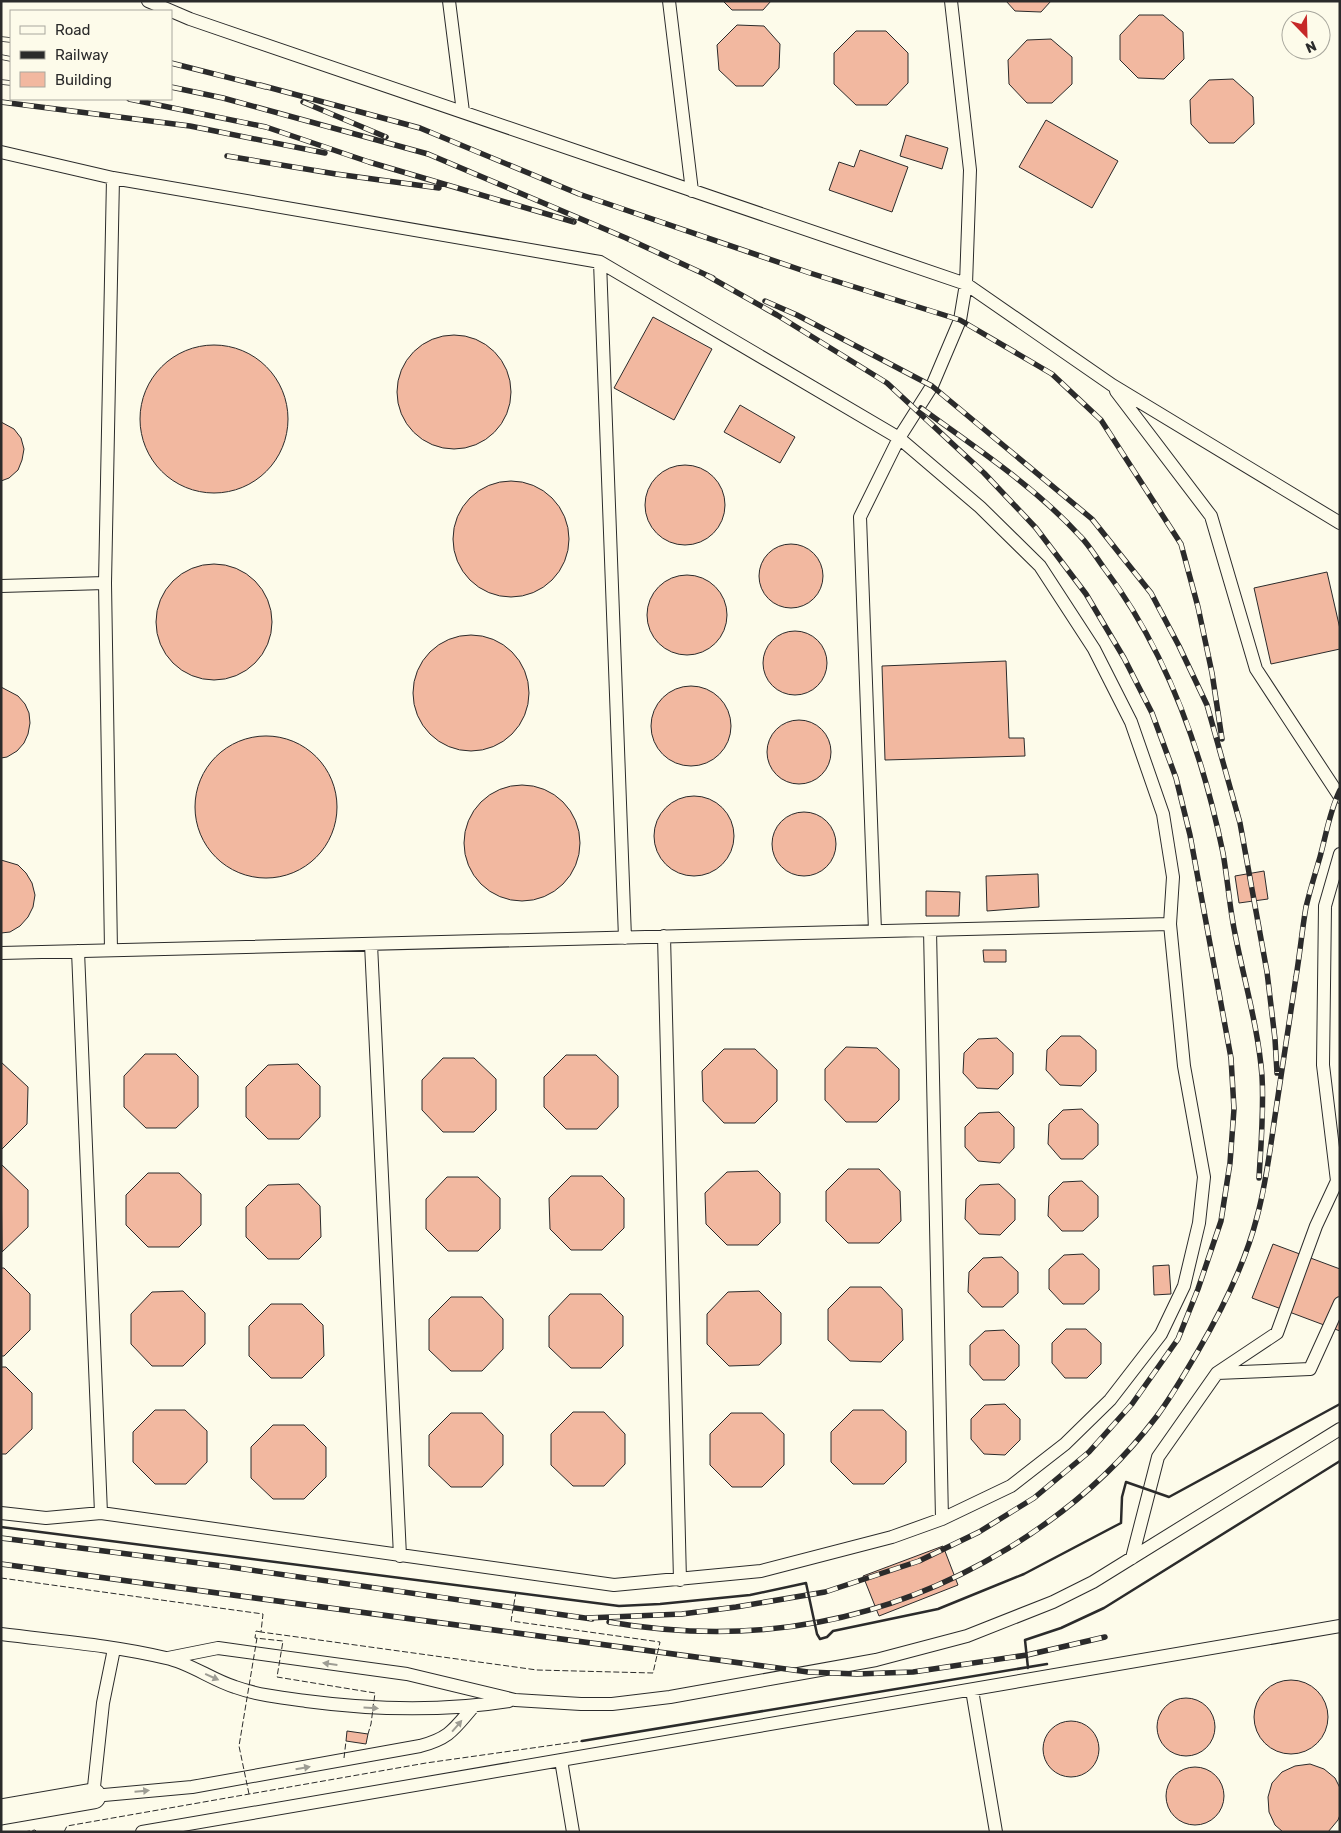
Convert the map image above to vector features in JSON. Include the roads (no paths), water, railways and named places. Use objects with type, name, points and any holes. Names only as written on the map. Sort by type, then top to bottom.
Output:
[{"type":"street","points":[[1,1812],[93,1796]]},
{"type":"lane","points":[[148,1],[169,10]]},
{"type":"lane","points":[[449,1],[463,112]]},
{"type":"lane","points":[[669,1],[692,191]]},
{"type":"lane","points":[[875,931],[860,517],[899,438],[932,386],[960,320],[966,284],[970,170],[951,1]]},
{"type":"lane","points":[[172,11],[966,284],[1112,385],[1340,523]]},
{"type":"lane","points":[[1,152],[113,178],[600,262],[899,438],[980,507],[1040,566],[1094,648],[1131,722],[1163,814],[1174,877],[1170,924],[1184,1066],[1204,1177],[1199,1223],[1184,1286],[1161,1334],[1110,1400],[1065,1444],[1010,1486],[942,1519],[892,1537],[761,1571],[614,1585],[101,1513],[46,1518],[1,1513]]},
{"type":"lane","points":[[111,950],[105,583],[113,178]]},
{"type":"lane","points":[[600,262],[625,938]]},
{"type":"lane","points":[[1112,385],[1211,516],[1256,669],[1340,797]]},
{"type":"lane","points":[[1,586],[105,583]]},
{"type":"lane","points":[[1132,1558],[1158,1457],[1217,1373],[1277,1333],[1316,1226],[1338,1182],[1323,1065],[1325,906],[1340,854]]},
{"type":"lane","points":[[1,953],[1170,924]]},
{"type":"lane","points":[[930,930],[942,1519]]},
{"type":"lane","points":[[664,936],[680,1580]]},
{"type":"lane","points":[[371,944],[400,1556]]},
{"type":"lane","points":[[78,952],[101,1513]]},
{"type":"lane","points":[[1217,1373],[1310,1369],[1340,1303]]},
{"type":"lane","points":[[168,1658],[218,1648],[407,1674],[515,1700],[581,1704],[612,1704],[670,1697],[876,1660],[967,1636],[1053,1602],[1093,1582],[1340,1429]]},
{"type":"lane","points":[[142,1832],[1340,1626]]},
{"type":"lane","points":[[1,1634],[168,1658],[236,1688],[286,1698],[374,1709],[473,1707],[515,1700]]},
{"type":"lane","points":[[114,1649],[103,1703],[93,1796],[192,1787],[420,1746],[438,1741],[449,1734],[473,1707]]},
{"type":"lane","points":[[972,1690],[996,1832]]},
{"type":"lane","points":[[561,1760],[573,1832]]},
{"type":"railway","points":[[1,39],[10,40]]},
{"type":"railway","points":[[1,57],[10,59]]},
{"type":"railway","points":[[172,63],[266,87]]},
{"type":"railway","points":[[1,82],[10,83]]},
{"type":"railway","points":[[260,85],[420,128],[579,194],[810,273],[960,320],[1052,374],[1101,420],[1181,544],[1198,607],[1212,673],[1222,739]]},
{"type":"railway","points":[[172,87],[223,98],[428,154],[626,238],[713,278]]},
{"type":"railway","points":[[134,100],[266,127],[369,162],[574,222]]},
{"type":"railway","points":[[1,102],[190,126],[325,153]]},
{"type":"railway","points":[[303,102],[386,137]]},
{"type":"railway","points":[[227,156],[336,174],[439,188]]},
{"type":"railway","points":[[587,1618],[682,1614],[825,1592],[919,1561],[979,1532],[1034,1498],[1089,1452],[1132,1404],[1178,1339],[1198,1289],[1221,1221],[1230,1163],[1234,1109],[1231,1058],[1190,835],[1176,778],[1152,713],[1124,658],[1086,594],[1036,528],[984,473],[887,383],[777,315],[706,275]]},
{"type":"railway","points":[[765,301],[797,315],[932,386],[1092,519],[1151,593],[1207,705],[1240,823],[1267,972],[1277,1073]]},
{"type":"railway","points":[[921,408],[1024,484],[1083,540],[1126,600],[1164,668],[1193,740],[1223,853],[1233,923],[1260,1057],[1263,1102],[1259,1178]]},
{"type":"railway","points":[[609,1622],[688,1631],[741,1631],[819,1622],[867,1611],[915,1594],[961,1574],[1006,1549],[1049,1521],[1089,1489],[1125,1454],[1163,1408],[1198,1351],[1232,1286],[1252,1235],[1268,1167],[1306,907],[1331,814],[1340,790]]},
{"type":"railway","points":[[1,1538],[223,1566],[592,1619]]},
{"type":"railway","points":[[1,1564],[808,1672],[857,1674],[913,1672],[1027,1655],[1105,1637]]}]
